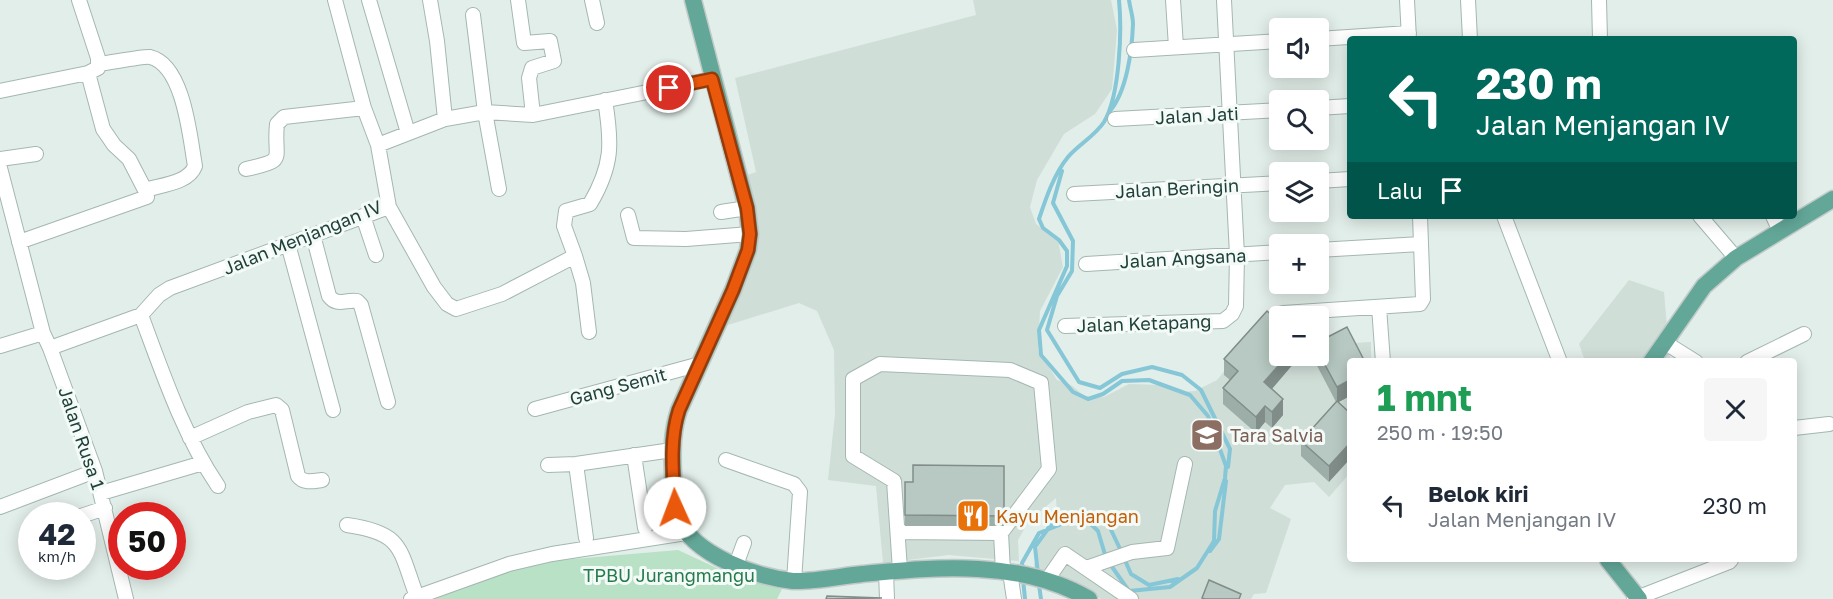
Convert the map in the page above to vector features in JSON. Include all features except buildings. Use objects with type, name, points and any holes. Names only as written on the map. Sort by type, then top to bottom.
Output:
[{"type":"main road","points":[[693,0],[747,208],[750,234],[748,250],[733,290],[674,424],[672,450],[675,508],[686,533],[702,548],[736,565],[750,571],[794,581],[946,567],[1010,572],[1044,579],[1071,589],[1089,599]]},
{"type":"main road","points":[[1797,215],[1833,199]]},
{"type":"main road","points":[[1654,358],[1704,286],[1777,224]]},
{"type":"main road","points":[[1610,562],[1637,598]]},
{"type":"street","points":[[0,91],[88,74],[98,68],[99,64],[79,0]]},
{"type":"street","name":"Jalan Menjangan IV","points":[[50,348],[141,315],[159,295],[170,288],[389,207],[378,145],[364,108],[335,0]]},
{"type":"street","points":[[369,0],[408,134]]},
{"type":"street","points":[[430,0],[445,119]]},
{"type":"street","points":[[518,0],[524,43],[550,41],[554,61],[532,68],[529,78],[533,115]]},
{"type":"street","points":[[592,0],[597,23]]},
{"type":"street","points":[[1173,0],[1176,47]]},
{"type":"street","points":[[1224,0],[1238,255]]},
{"type":"street","points":[[1407,0],[1409,36]]},
{"type":"street","points":[[1468,0],[1470,36]]},
{"type":"street","points":[[1599,0],[1600,36]]},
{"type":"street","points":[[473,15],[485,112],[499,189]]},
{"type":"street","points":[[1329,39],[1347,38]]},
{"type":"street","points":[[1134,50],[1269,42]]},
{"type":"street","points":[[99,64],[148,57],[162,62],[170,72],[181,96],[195,166],[193,172],[187,177],[145,190]]},
{"type":"street","points":[[19,242],[145,199],[147,194],[129,159],[114,145],[103,129],[88,74]]},
{"type":"street","points":[[378,145],[445,119],[485,112],[533,115],[712,79]]},
{"type":"street","points":[[589,332],[584,284],[564,226],[566,211],[590,204],[607,168],[611,136],[605,100]]},
{"type":"street","points":[[1329,107],[1347,106]]},
{"type":"street","points":[[246,169],[271,164],[276,160],[278,153],[277,124],[284,117],[364,108]]},
{"type":"street","name":"Jalan Jati","points":[[1115,119],[1269,111]]},
{"type":"street","points":[[0,159],[36,154]]},
{"type":"street","name":"Jalan Rusa 1","points":[[0,168],[6,218],[19,242],[43,333],[95,471],[126,599]]},
{"type":"street","points":[[1329,180],[1347,179]]},
{"type":"street","name":"Jalan Beringin","points":[[1074,194],[1269,183]]},
{"type":"street","points":[[389,207],[434,286],[447,304],[456,309],[502,294],[574,256]]},
{"type":"street","points":[[721,212],[747,208]]},
{"type":"street","points":[[628,214],[634,238],[686,239],[750,234]]},
{"type":"street","points":[[363,216],[376,255]]},
{"type":"street","points":[[1329,311],[1418,305],[1422,302],[1420,219]]},
{"type":"street","points":[[1505,219],[1558,358]]},
{"type":"street","points":[[1703,219],[1736,258]]},
{"type":"street","points":[[313,235],[329,296],[333,301],[339,303],[352,300],[361,305],[388,402]]},
{"type":"street","points":[[288,244],[333,410]]},
{"type":"street","points":[[1329,249],[1421,244]]},
{"type":"street","name":"Jalan Angsana","points":[[1086,264],[1269,253]]},
{"type":"street","name":"Jalan Ketapang","points":[[1065,326],[1223,321],[1232,314],[1236,306],[1238,255]]},
{"type":"street","points":[[1379,308],[1383,358]]},
{"type":"street","points":[[141,315],[182,423],[203,464],[218,486]]},
{"type":"street","points":[[0,346],[43,333]]},
{"type":"street","points":[[1755,358],[1804,334]]},
{"type":"street","points":[[1664,342],[1690,358]]},
{"type":"street","name":"Gang Semit","points":[[535,409],[700,364]]},
{"type":"street","points":[[887,599],[898,532],[894,481],[853,456],[853,379],[880,364],[1010,370],[1041,383],[1049,469],[1001,533],[1014,599]]},
{"type":"street","points":[[190,438],[248,412],[276,405],[282,410],[298,476],[306,482],[322,480]]},
{"type":"street","points":[[1797,428],[1829,424]]},
{"type":"street","points":[[548,465],[576,464],[672,450]]},
{"type":"street","points":[[634,456],[645,528]]},
{"type":"street","points":[[726,460],[794,484],[800,492],[794,581]]},
{"type":"street","points":[[101,493],[203,464]]},
{"type":"street","points":[[576,464],[586,538]]},
{"type":"street","points":[[1086,568],[1132,552],[1167,548],[1185,464]]},
{"type":"street","points":[[0,507],[95,471]]},
{"type":"street","points":[[96,511],[105,508]]},
{"type":"street","points":[[347,525],[381,532],[394,541],[414,598],[509,564],[552,554],[686,533]]},
{"type":"street","points":[[898,532],[1001,533]]},
{"type":"street","points":[[736,565],[744,543]]},
{"type":"street","points":[[1044,579],[1065,554],[1131,599]]},
{"type":"street","points":[[1637,598],[1729,562]]},
{"type":"shaded area","points":[[973,0],[1111,0],[1117,30],[1112,89],[1095,114],[1064,134],[1037,180],[1030,207],[1036,224],[1058,240],[1063,267],[1040,311],[1038,350],[1057,380],[1071,385],[1087,398],[1104,397],[1129,384],[1162,385],[1181,392],[1195,391],[1217,380],[1262,325],[1269,337],[1269,366],[1329,366],[1329,344],[1371,342],[1371,358],[1347,358],[1347,476],[1329,497],[1314,482],[1285,485],[1270,508],[1291,519],[1266,593],[1254,594],[1251,599],[1101,599],[1065,578],[1034,567],[1037,549],[1057,515],[1056,498],[1029,521],[1018,540],[1019,561],[949,555],[883,563],[876,486],[828,480],[835,414],[834,350],[817,311],[799,303],[728,325],[756,252],[742,177],[756,172],[735,78],[976,15]]},
{"type":"shaded area","points":[[1629,280],[1664,292],[1670,358],[1584,358],[1579,344]]},
{"type":"green space","name":"TPBU Jurangmangu","points":[[678,550],[736,577],[782,589],[777,599],[419,599],[481,578],[550,561]]},
{"type":"waterway","points":[[1110,564],[1129,591],[1170,587],[1197,568],[1214,541],[1215,511],[1225,478],[1226,466],[1208,416],[1190,395],[1149,380],[1122,381],[1103,394],[1088,399],[1073,392],[1041,355],[1039,330],[1067,266],[1067,251],[1059,240],[1043,228],[1039,219],[1051,186],[1063,164],[1100,127],[1109,110],[1114,96],[1119,62],[1119,0]]},
{"type":"waterway","points":[[1109,112],[1120,93],[1130,58],[1133,18],[1129,0]]},
{"type":"waterway","points":[[1062,171],[1053,203],[1073,241],[1072,271],[1057,296],[1047,330],[1079,382],[1100,388],[1122,374],[1152,367],[1182,375],[1201,390],[1230,449],[1228,467]]},
{"type":"waterway","points":[[1210,551],[1219,539],[1226,481]]},
{"type":"waterway","points":[[1038,574],[1035,547],[1052,523],[1083,511],[1104,515],[1121,551]]},
{"type":"waterway","points":[[1023,571],[1022,563],[1039,533],[1082,516],[1098,531],[1106,558]]},
{"type":"waterway","points":[[1124,558],[1131,574],[1149,585],[1178,579]]},
{"type":"waterway","points":[[1023,579],[1025,599]]},
{"type":"waterway","points":[[1039,585],[1041,599]]},
{"type":"place","name":"Tara Salvia","points":[[1207,435]]},
{"type":"place","name":"Kayu Menjangan","points":[[973,516]]},
{"type":"route","points":[[669,88],[712,79],[747,208],[750,234],[748,250],[733,290],[674,424],[672,450],[675,508]]}]
